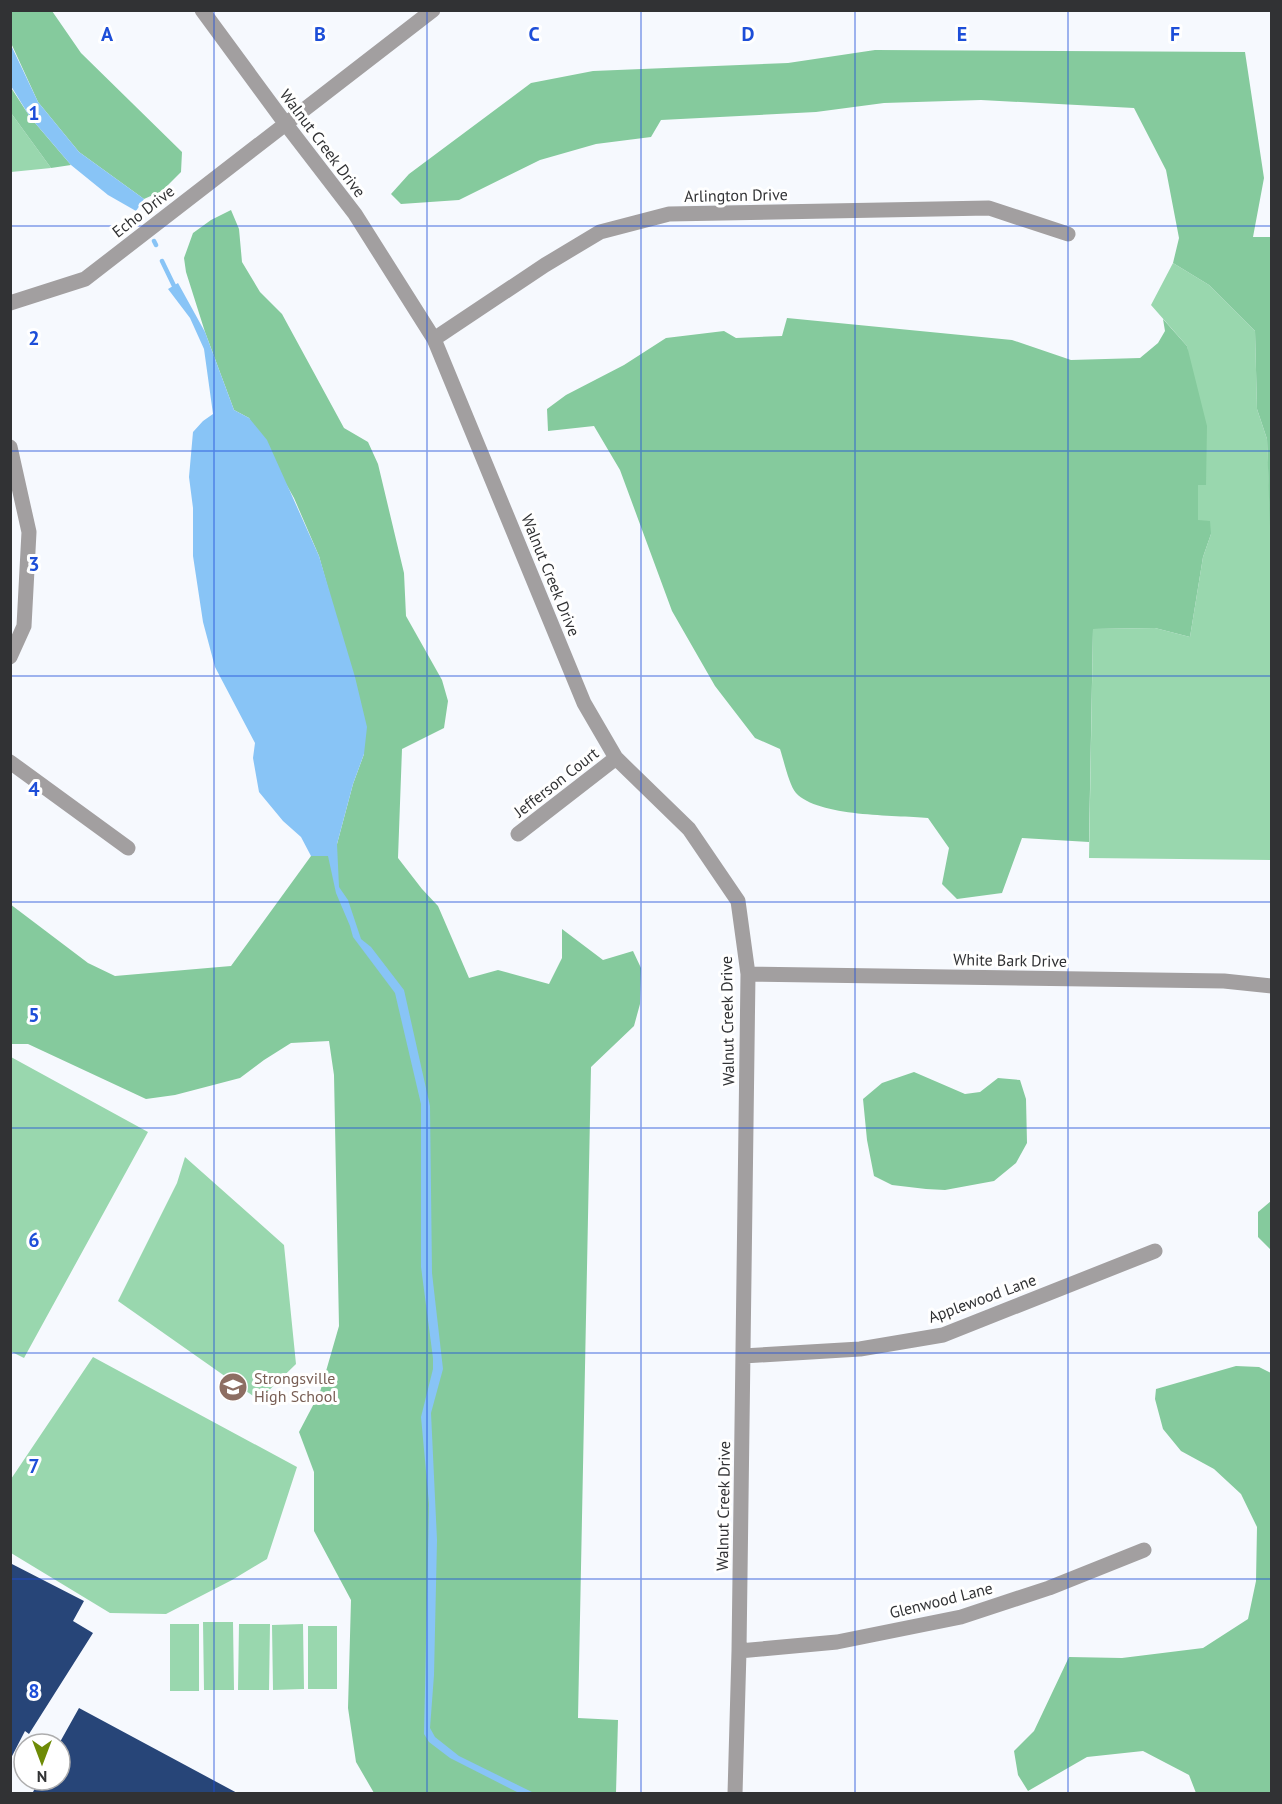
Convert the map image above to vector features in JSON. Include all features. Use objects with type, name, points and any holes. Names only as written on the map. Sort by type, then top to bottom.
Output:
[{"type":"street","name":"Walnut Creek Drive","points":[[202,10],[355,214],[434,339],[584,703],[616,758],[689,829],[738,901],[748,974],[735,1794]]},
{"type":"street","name":"Echo Drive","points":[[10,303],[85,279],[433,10]]},
{"type":"street","name":"Arlington Drive","points":[[434,339],[545,265],[600,232],[669,214],[989,208],[1068,234]]},
{"type":"street","points":[[10,447],[29,532],[24,626],[10,657]]},
{"type":"street","name":"Jefferson Court","points":[[518,834],[616,758]]},
{"type":"street","points":[[10,762],[128,848]]},
{"type":"street","name":"White Bark Drive","points":[[748,974],[1224,981],[1272,986]]},
{"type":"street","name":"Applewood Lane","points":[[743,1356],[860,1350],[942,1335],[1155,1251]]},
{"type":"street","name":"Glenwood Lane","points":[[739,1651],[837,1642],[961,1617],[1049,1588],[1144,1550]]},
{"type":"green space","points":[[10,11],[52,11],[81,53],[182,152],[181,172],[162,191],[144,199],[79,152],[38,102],[11,43]]},
{"type":"green space","points":[[875,50],[1245,52],[1264,178],[1253,237],[1271,237],[1271,555],[1267,439],[1257,409],[1255,331],[1209,285],[1173,263],[1179,238],[1166,170],[1134,108],[981,100],[884,103],[816,112],[661,120],[651,137],[596,144],[540,160],[459,200],[401,204],[391,194],[409,174],[531,83],[593,71],[788,63]]},
{"type":"green space","points":[[10,86],[30,117],[71,165],[51,168],[11,113]]},
{"type":"green space","points":[[11,113],[51,168],[11,172]]},
{"type":"green space","points":[[231,210],[239,229],[242,262],[260,292],[282,314],[344,428],[368,442],[378,464],[404,573],[406,616],[442,680],[448,701],[444,728],[402,749],[398,858],[438,906],[469,978],[498,970],[549,984],[562,958],[562,929],[603,960],[633,951],[641,968],[640,1004],[634,1026],[591,1067],[578,1718],[618,1720],[616,1793],[374,1793],[356,1762],[348,1708],[351,1600],[314,1531],[314,1472],[299,1432],[320,1392],[339,1326],[334,1075],[329,1041],[291,1043],[240,1078],[175,1095],[146,1099],[28,1044],[11,1044],[10,904],[88,963],[115,976],[231,966],[311,856],[337,856],[337,844],[353,784],[364,754],[332,603],[319,556],[294,498],[249,418],[234,410],[186,272],[184,258],[193,233],[211,220]]},
{"type":"green space","points":[[1173,263],[1209,285],[1255,331],[1257,409],[1267,439],[1272,555],[1271,860],[1089,858],[1093,629],[1155,628],[1190,637],[1203,557],[1211,534],[1198,521],[1198,485],[1206,485],[1187,346],[1151,305]]},
{"type":"green space","points":[[787,318],[1012,340],[1071,360],[1140,358],[1158,343],[1165,331],[1163,319],[1187,346],[1207,426],[1206,485],[1198,485],[1198,520],[1210,521],[1211,534],[1203,557],[1190,637],[1155,628],[1093,629],[1089,842],[1022,838],[1002,893],[957,899],[942,884],[949,848],[928,818],[839,811],[821,807],[796,793],[780,749],[755,738],[715,686],[672,611],[620,470],[594,426],[548,431],[547,409],[566,395],[624,365],[666,338],[724,331],[736,338],[782,336]]},
{"type":"green space","points":[[11,1057],[148,1132],[24,1358],[10,1351]]},
{"type":"green space","points":[[914,1072],[965,1094],[980,1092],[998,1078],[1020,1080],[1026,1099],[1027,1143],[1016,1163],[994,1181],[945,1190],[892,1185],[874,1176],[867,1140],[863,1099],[882,1083]]},
{"type":"green space","points":[[185,1157],[284,1245],[296,1364],[259,1400],[118,1301],[177,1183]]},
{"type":"green space","points":[[1271,1201],[1271,1250],[1258,1237],[1258,1212]]},
{"type":"green space","points":[[93,1357],[297,1467],[267,1559],[166,1614],[110,1613],[11,1553],[11,1479]]},
{"type":"green space","points":[[1236,1366],[1259,1367],[1271,1373],[1271,1793],[1196,1793],[1189,1775],[1143,1751],[1087,1757],[1028,1791],[1018,1775],[1014,1751],[1034,1731],[1069,1657],[1122,1658],[1203,1648],[1248,1619],[1256,1581],[1257,1527],[1241,1494],[1214,1469],[1181,1451],[1163,1429],[1155,1399],[1156,1389]]},
{"type":"green space","points":[[203,1622],[233,1622],[234,1690],[204,1690]]},
{"type":"green space","points":[[170,1624],[199,1624],[199,1691],[170,1691]]},
{"type":"green space","points":[[239,1624],[270,1624],[269,1690],[238,1690]]},
{"type":"green space","points":[[303,1624],[304,1689],[273,1690],[272,1625]]},
{"type":"green space","points":[[308,1626],[337,1626],[337,1689],[308,1689]]},
{"type":"water","points":[[10,43],[38,102],[79,152],[144,199],[136,211],[108,195],[71,165],[30,117],[11,86]]},
{"type":"water","points":[[178,283],[205,332],[234,410],[249,418],[267,440],[319,556],[355,677],[367,727],[364,754],[353,784],[337,844],[339,887],[348,900],[361,939],[371,947],[404,990],[430,1106],[432,1273],[443,1369],[431,1413],[437,1540],[434,1675],[430,1728],[435,1737],[459,1756],[534,1793],[519,1793],[450,1758],[429,1742],[424,1734],[429,1504],[421,1417],[433,1369],[433,1358],[421,1267],[421,1104],[395,993],[353,937],[336,893],[328,856],[311,856],[301,837],[283,821],[259,792],[253,758],[255,743],[215,667],[203,622],[193,556],[193,508],[189,477],[193,432],[213,414],[204,349],[190,318],[168,289]]},
{"type":"building","points":[[10,1563],[84,1601],[73,1621],[93,1633],[30,1732],[12,1732],[10,1760]]},
{"type":"building","points":[[79,1708],[239,1794],[32,1794],[33,1792],[72,1792],[72,1732],[66,1732]]},
{"type":"waterway","points":[[154,241],[156,245]]},
{"type":"waterway","points":[[162,261],[176,290]]},
{"type":"place","name":"Strongsville High School","points":[[233,1387]]}]
